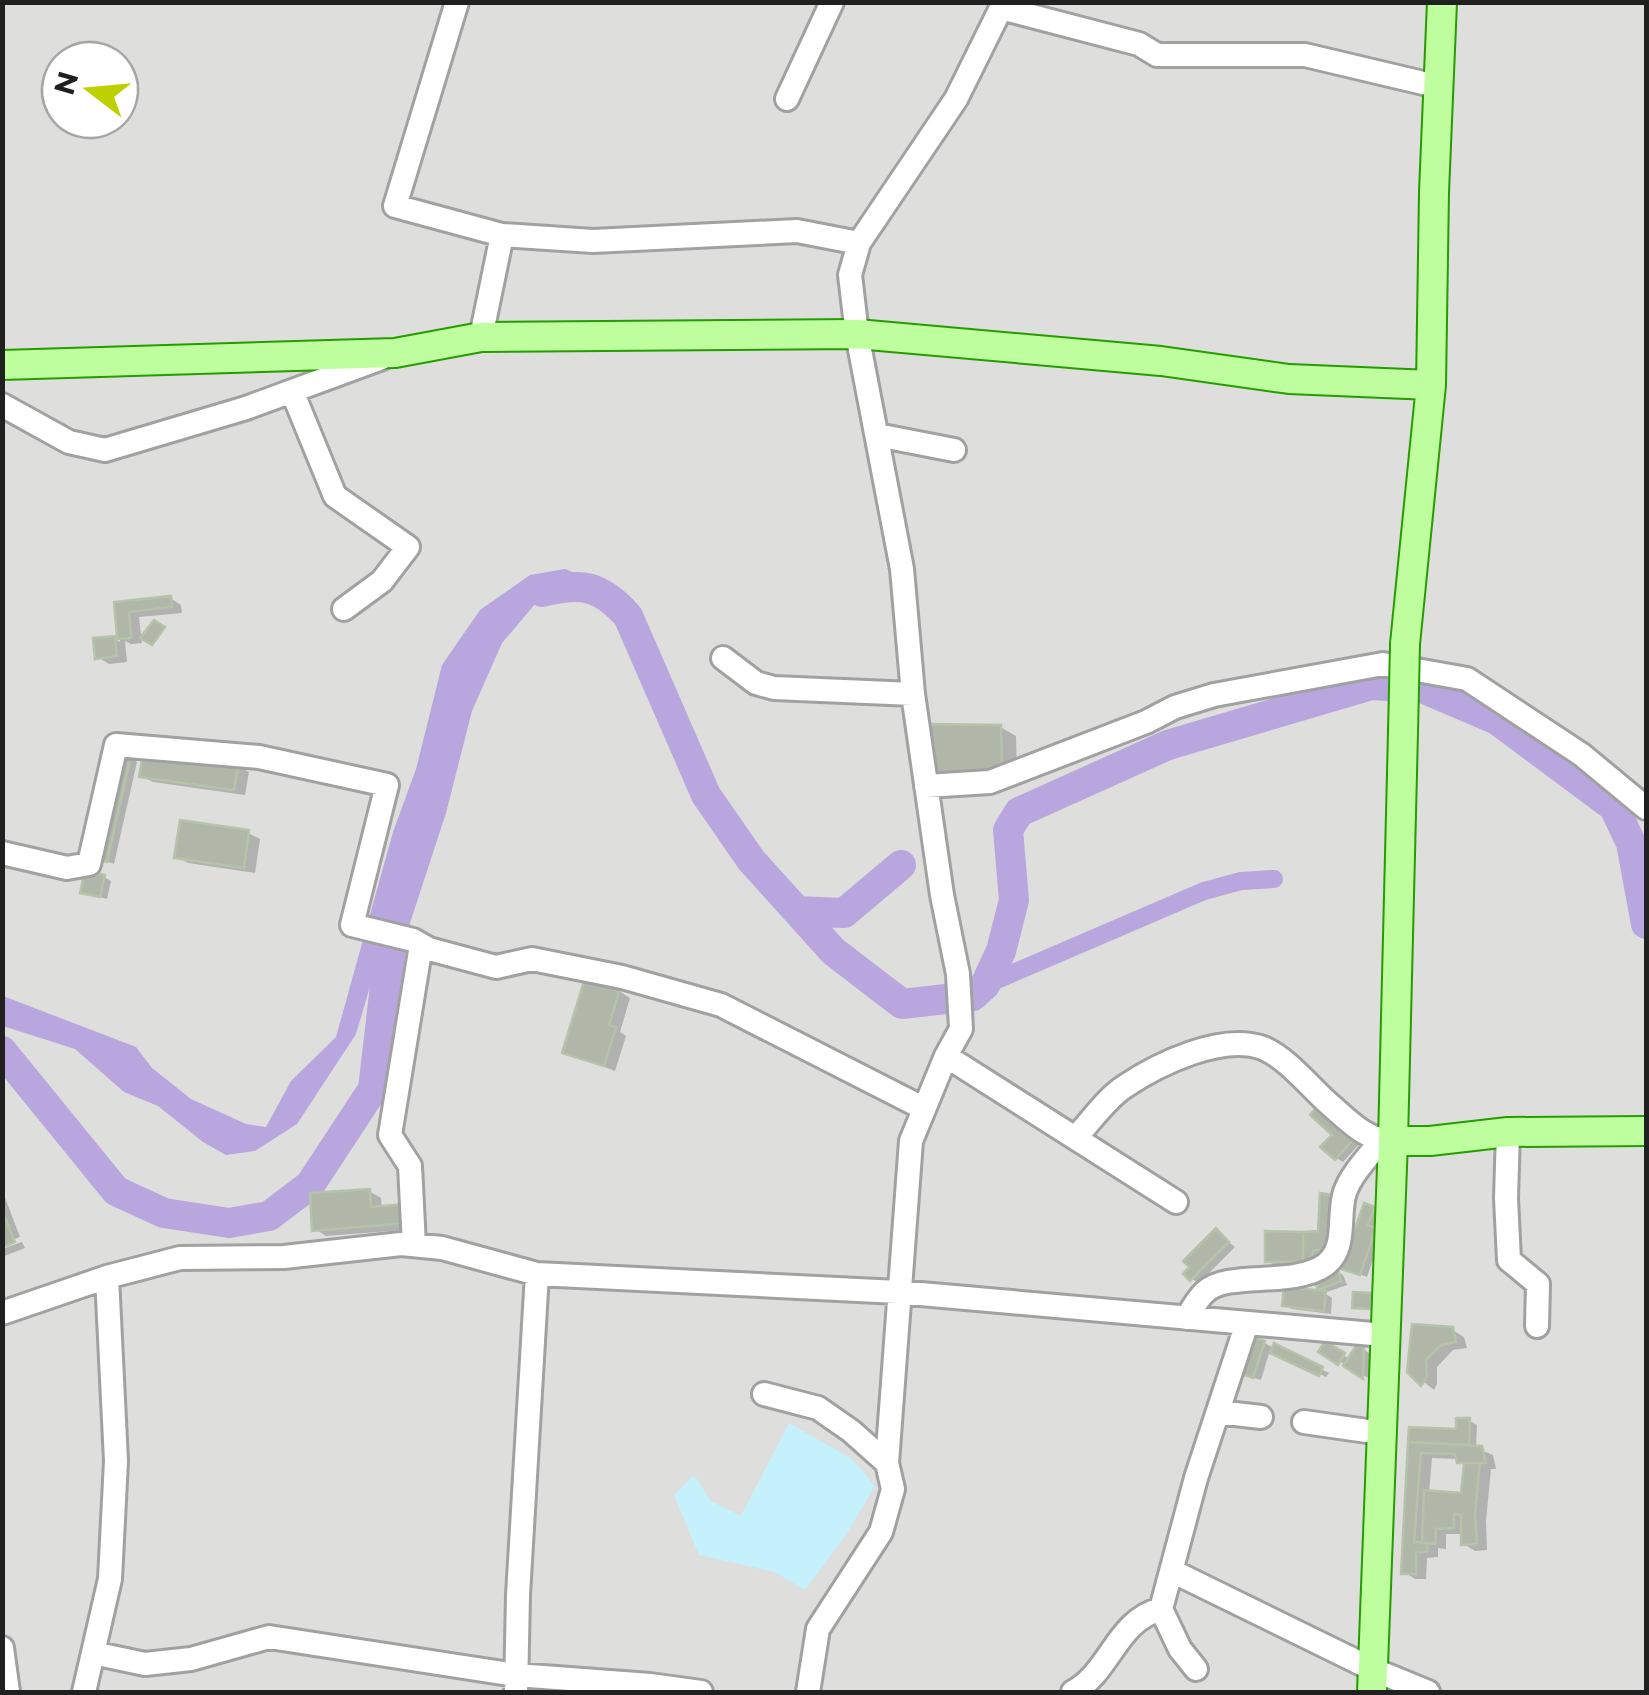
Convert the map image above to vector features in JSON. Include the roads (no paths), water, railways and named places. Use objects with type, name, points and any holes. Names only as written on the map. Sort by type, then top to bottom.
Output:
[{"type":"main road","points":[[1372,1681],[1405,644],[1431,385],[1442,2]]},
{"type":"main road","points":[[2,365],[394,353],[481,337],[858,334],[1160,361],[1289,379],[1431,385]]},
{"type":"main road","points":[[1387,1141],[1508,1132],[1646,1132]]},
{"type":"street","points":[[458,2],[395,206],[502,235],[593,241],[797,231],[860,243]]},
{"type":"street","points":[[787,98],[832,2]]},
{"type":"street","points":[[808,1692],[818,1628],[880,1532],[893,1489],[887,1462],[911,1141],[961,1029],[958,974],[942,895],[913,694],[902,569],[850,275],[860,243],[956,99],[1002,5],[1140,44],[1157,55],[1305,55],[1440,87]]},
{"type":"street","points":[[481,337],[502,235]]},
{"type":"street","points":[[2,405],[69,442],[105,450],[292,391],[394,353]]},
{"type":"street","points":[[292,391],[334,496],[408,546],[382,580],[344,610]]},
{"type":"street","points":[[876,435],[954,450]]},
{"type":"street","points":[[724,658],[756,683],[774,688],[913,694]]},
{"type":"street","points":[[926,786],[990,782],[1214,695],[1382,664],[1468,679],[1582,755],[1646,808]]},
{"type":"street","points":[[2,852],[67,868],[89,864],[116,745],[272,760],[386,785],[352,925],[496,967],[532,959],[622,976],[722,1005],[923,1108]]},
{"type":"street","points":[[414,1245],[410,1166],[390,1135],[417,942]]},
{"type":"street","points":[[1076,1138],[1122,1088],[1184,1054],[1231,1046],[1261,1048],[1359,1130],[1387,1141],[1357,1170],[1345,1192],[1337,1253],[1325,1265],[1304,1276],[1227,1282],[1206,1290],[1186,1318]]},
{"type":"street","points":[[946,1056],[1176,1202]]},
{"type":"street","points":[[1508,1132],[1509,1260],[1538,1284],[1536,1326]]},
{"type":"street","points":[[2,1313],[107,1276],[180,1258],[284,1257],[414,1245],[442,1248],[537,1274],[898,1292],[1384,1334]]},
{"type":"street","points":[[516,1684],[537,1274]]},
{"type":"street","points":[[84,1692],[110,1579],[115,1481],[107,1276]]},
{"type":"street","points":[[1196,1669],[1180,1650],[1161,1609],[1247,1323]]},
{"type":"street","points":[[764,1394],[818,1408],[887,1462]]},
{"type":"street","points":[[1218,1412],[1261,1417]]},
{"type":"street","points":[[1304,1422],[1381,1433]]},
{"type":"street","points":[[1172,1571],[1372,1681],[1428,1692]]},
{"type":"street","points":[[1073,1692],[1097,1676],[1113,1646],[1143,1614],[1161,1609]]},
{"type":"street","points":[[93,1653],[145,1664],[191,1659],[268,1637],[516,1684],[650,1684],[701,1692]]},
{"type":"street","points":[[2,1648],[8,1692]]},
{"type":"waterway","points":[[542,592],[568,587],[590,589],[608,598],[628,616],[706,795],[751,860],[797,911],[844,913],[901,865]]},
{"type":"waterway","points":[[797,911],[833,951],[902,1004],[973,996],[985,985],[1001,951],[1014,900],[1008,830],[1019,812],[1168,745],[1371,685],[1422,688],[1497,720],[1614,807],[1631,843],[1646,924]]},
{"type":"waterway","points":[[985,985],[1204,891],[1241,881],[1274,879]]},
{"type":"waterway","points":[[2,1051],[116,1191],[164,1213],[229,1223],[269,1216],[310,1185],[373,1089],[390,943]]}]
